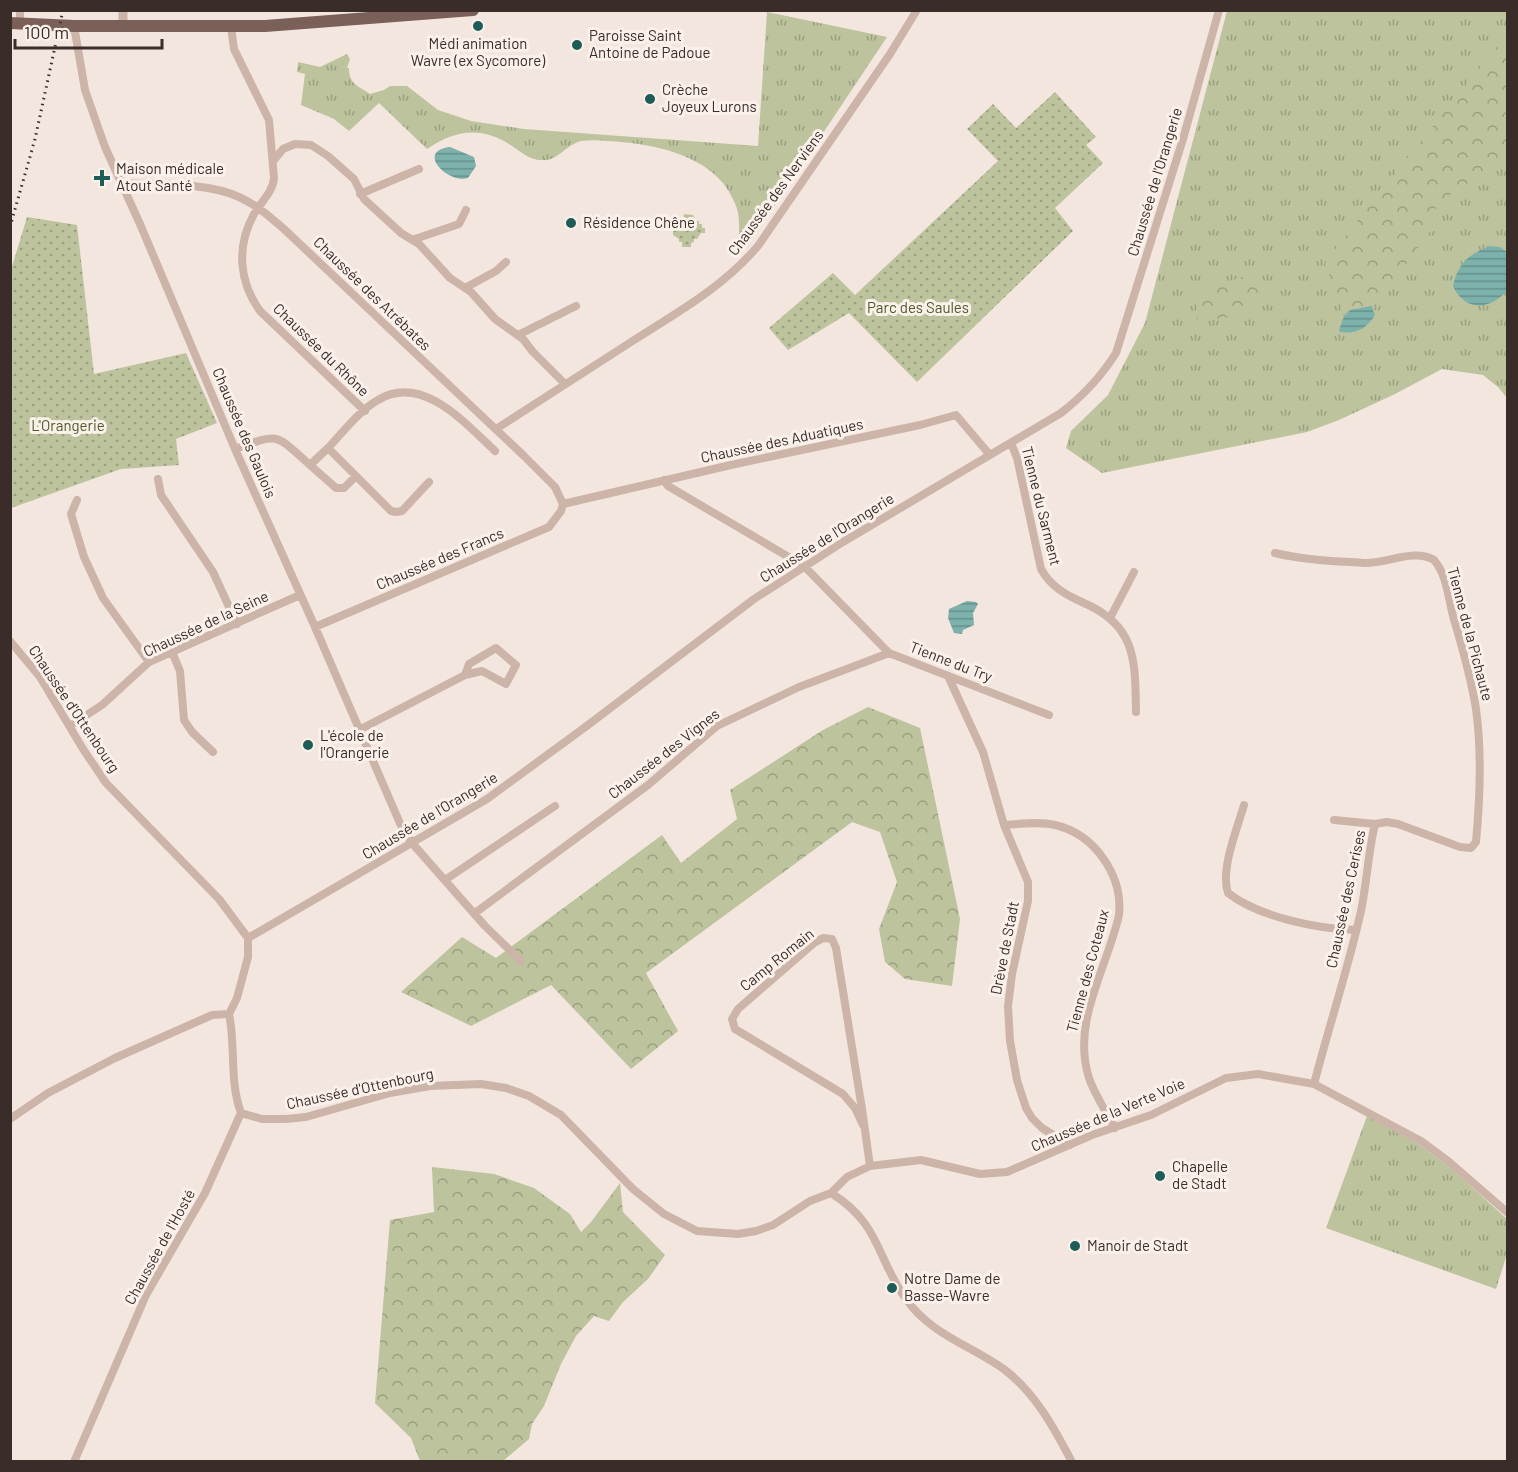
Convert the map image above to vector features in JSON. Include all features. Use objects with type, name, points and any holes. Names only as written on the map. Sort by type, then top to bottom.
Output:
[{"type":"main road","points":[[17,19],[74,26],[123,24],[231,27],[473,10]]},
{"type":"street","points":[[123,10],[123,24]]},
{"type":"street","name":"Chaussée des Nerviens","points":[[496,429],[725,280],[743,263],[758,246],[878,72],[916,10]]},
{"type":"street","name":"Chaussée de l'Orangerie","points":[[248,938],[475,807],[515,780],[754,599],[804,566],[1061,413],[1078,400],[1103,374],[1116,353],[1183,139],[1219,10]]},
{"type":"street","name":"Chaussée des Gaulois","points":[[74,26],[85,90],[93,116],[235,449],[402,828],[412,843],[485,926],[521,961]]},
{"type":"street","name":"Chaussée du Rhône","points":[[231,27],[234,49],[269,120],[273,162],[274,185],[250,223],[243,253],[242,270],[251,298],[260,311],[365,411]]},
{"type":"street","points":[[273,162],[279,152],[299,143],[311,145],[328,156],[356,182],[360,194],[401,233],[430,254],[439,268],[450,278],[482,302],[495,319],[518,335],[565,384]]},
{"type":"street","points":[[360,194],[419,169]]},
{"type":"street","name":"Chaussée des Atrébates","points":[[121,183],[206,188],[238,196],[259,208],[496,429],[555,487],[563,504]]},
{"type":"street","points":[[412,240],[459,224],[466,210]]},
{"type":"street","points":[[465,288],[496,271],[506,262]]},
{"type":"street","points":[[518,335],[576,306]]},
{"type":"street","points":[[310,465],[377,400],[402,393],[415,394],[442,404],[495,451]]},
{"type":"street","points":[[459,417],[470,405]]},
{"type":"street","name":"Chaussée des Aduatiques","points":[[563,504],[920,425],[956,415],[990,455]]},
{"type":"street","points":[[474,432],[486,420]]},
{"type":"street","points":[[235,449],[276,437],[336,488],[344,488],[356,476]]},
{"type":"street","name":"Tienne du Sarment","points":[[1011,443],[1017,458],[1038,560],[1045,576],[1059,590],[1098,609],[1123,632],[1135,663],[1136,712]]},
{"type":"street","points":[[328,447],[391,511],[396,513],[402,511],[429,482]]},
{"type":"street","points":[[158,479],[161,495],[213,573],[237,624]]},
{"type":"street","name":"Tienne du Try","points":[[664,480],[668,486],[804,566],[889,653],[1049,715]]},
{"type":"street","points":[[77,500],[71,514],[92,578],[103,598],[149,662]]},
{"type":"street","name":"Chaussée des Francs","points":[[315,627],[549,527],[561,511],[563,504]]},
{"type":"street","name":"Tienne de la Pichaute","points":[[1275,553],[1293,557],[1366,563],[1400,557],[1425,556],[1434,560],[1439,566],[1476,710],[1479,803],[1476,842]]},
{"type":"street","points":[[1110,618],[1134,572]]},
{"type":"street","name":"Chaussée de la Seine","points":[[70,726],[102,705],[149,662],[300,595]]},
{"type":"street","name":"Chaussée d'Ottenbourg","points":[[10,641],[40,677],[106,783],[219,898],[248,938]]},
{"type":"street","points":[[359,730],[465,675],[482,672],[506,684],[516,665],[496,648],[469,664],[465,675]]},
{"type":"street","points":[[172,652],[180,670],[184,720],[192,732],[213,752]]},
{"type":"street","name":"Chaussée des Vignes","points":[[475,913],[648,785],[717,726],[799,687],[889,653]]},
{"type":"street","name":"Drève de Stadt","points":[[948,676],[983,752],[1004,825],[1025,871],[1029,887],[1008,1006],[1010,1041],[1017,1080],[1026,1108],[1032,1118],[1042,1128],[1070,1145]]},
{"type":"street","points":[[1244,805],[1226,871],[1225,884],[1228,893],[1242,902],[1279,917],[1321,927],[1356,930]]},
{"type":"street","points":[[445,880],[555,806]]},
{"type":"street","points":[[1334,820],[1376,824]]},
{"type":"street","name":"Chaussée des Cerises","points":[[1314,1084],[1356,930],[1376,824],[1387,822],[1398,824],[1460,847],[1471,848],[1476,842]]},
{"type":"street","name":"Tienne des Coteaux","points":[[1004,825],[1048,824],[1072,831],[1094,848],[1107,864],[1116,882],[1120,902],[1119,915],[1088,1012],[1083,1042],[1084,1060],[1091,1084],[1115,1128]]},
{"type":"street","points":[[241,1113],[235,1094],[233,1033],[229,1014],[237,998],[249,957],[248,938]]},
{"type":"street","name":"Camp Romain","points":[[863,1125],[855,1108],[843,1094],[735,1029],[732,1019],[738,1009],[814,943],[823,938],[832,939],[836,948],[870,1166]]},
{"type":"street","points":[[10,1119],[48,1093],[116,1058],[212,1015],[229,1014]]},
{"type":"street","name":"Chaussée de la Verte Voie","points":[[831,1193],[847,1177],[870,1166],[921,1161],[971,1173],[997,1173],[1015,1169],[1070,1145],[1151,1115],[1216,1082],[1233,1076],[1258,1074],[1314,1084],[1421,1141],[1448,1161],[1508,1213]]},
{"type":"street","name":"Chaussée d'Ottenbourg","points":[[241,1113],[262,1119],[306,1117],[390,1093],[430,1086],[450,1084],[495,1086],[529,1096],[561,1115],[648,1202],[679,1223],[697,1231],[723,1234],[756,1231],[773,1225],[810,1201],[831,1193]]},
{"type":"street","name":"Chaussée de l'Hosté","points":[[75,1461],[146,1295],[206,1193],[241,1113]]},
{"type":"street","points":[[831,1193],[845,1202],[869,1228],[905,1298],[922,1319],[938,1331],[985,1357],[1007,1372],[1024,1388],[1050,1421],[1072,1461]]},
{"type":"green space","points":[[1227,11],[1507,11],[1507,398],[1483,375],[1442,369],[1395,394],[1307,432],[1102,473],[1066,448],[1071,431],[1108,395],[1145,323]]},
{"type":"green space","points":[[767,12],[887,37],[753,238],[739,237],[739,218],[736,206],[728,190],[717,177],[689,158],[673,152],[639,144],[586,140],[575,143],[557,156],[547,160],[537,160],[491,135],[469,132],[448,137],[427,149],[379,103],[349,131],[334,119],[301,105],[305,74],[297,72],[298,62],[320,67],[347,54],[350,59],[347,68],[349,68],[353,82],[370,94],[390,86],[407,86],[438,110],[471,121],[524,129],[758,146]]},
{"type":"green space","points":[[1507,34],[1507,149],[1480,175],[1436,204],[1435,223],[1392,288],[1371,306],[1350,310],[1344,316],[1325,263]]},
{"type":"green space","name":"Parc des Saules","points":[[1055,92],[1096,137],[1086,145],[1103,163],[1055,208],[1073,231],[917,382],[849,313],[788,350],[769,328],[833,273],[855,295],[998,161],[967,129],[993,104],[1016,128]]},
{"type":"green space","points":[[684,214],[693,215],[699,224],[702,224],[702,228],[705,228],[705,233],[701,233],[697,239],[694,239],[691,247],[682,247],[682,242],[679,242],[679,239],[673,235],[673,223],[680,223]]},
{"type":"green space","name":"L'Orangerie","points":[[27,217],[77,225],[94,374],[186,353],[217,423],[176,439],[179,465],[121,469],[11,508],[11,270]]},
{"type":"green space","points":[[1241,277],[1261,285],[1257,304],[1237,315],[1221,319],[1197,320],[1196,304],[1209,289]]},
{"type":"green space","points":[[868,707],[920,728],[960,919],[952,986],[905,979],[885,962],[879,929],[897,882],[880,832],[852,822],[646,973],[678,1031],[631,1069],[551,985],[471,1026],[401,992],[462,937],[496,958],[662,835],[681,863],[737,819],[730,790],[823,730]]},
{"type":"green space","points":[[1367,1116],[1417,1143],[1452,1169],[1507,1219],[1507,1254],[1496,1289],[1326,1228]]},
{"type":"green space","points":[[432,1167],[494,1174],[534,1188],[570,1214],[581,1232],[620,1183],[623,1212],[665,1255],[648,1279],[623,1302],[609,1321],[594,1316],[576,1336],[561,1364],[544,1406],[532,1424],[529,1439],[503,1461],[420,1461],[411,1438],[375,1403],[390,1220],[434,1212]]},
{"type":"water","points":[[450,147],[474,157],[476,166],[468,178],[460,179],[452,176],[438,166],[435,154]]},
{"type":"water","points":[[1490,246],[1500,247],[1507,252],[1507,291],[1485,305],[1471,304],[1458,294],[1453,286],[1455,278],[1465,260]]},
{"type":"water","points":[[1371,306],[1375,315],[1368,324],[1356,331],[1340,332],[1344,316],[1350,310]]},
{"type":"water","points":[[967,601],[978,604],[973,613],[974,625],[963,630],[962,634],[954,633],[948,618],[949,609]]},
{"type":"railway","points":[[10,227],[35,139],[63,10]]},
{"type":"place","name":"Médi animation Wavre (ex Sycomore)","points":[[478,26]]},
{"type":"place","name":"Paroisse Saint Antoine de Padoue","points":[[577,45]]},
{"type":"place","name":"Crèche Joyeux Lurons","points":[[650,99]]},
{"type":"place","name":"Maison médicale Atout Santé","points":[[102,178]]},
{"type":"place","name":"Résidence Chêne","points":[[571,223]]},
{"type":"place","name":"L'école de l'Orangerie","points":[[308,745]]},
{"type":"place","name":"Chapelle de Stadt","points":[[1160,1176]]},
{"type":"place","name":"Manoir de Stadt","points":[[1075,1246]]},
{"type":"place","name":"Notre Dame de Basse-Wavre","points":[[892,1288]]}]
